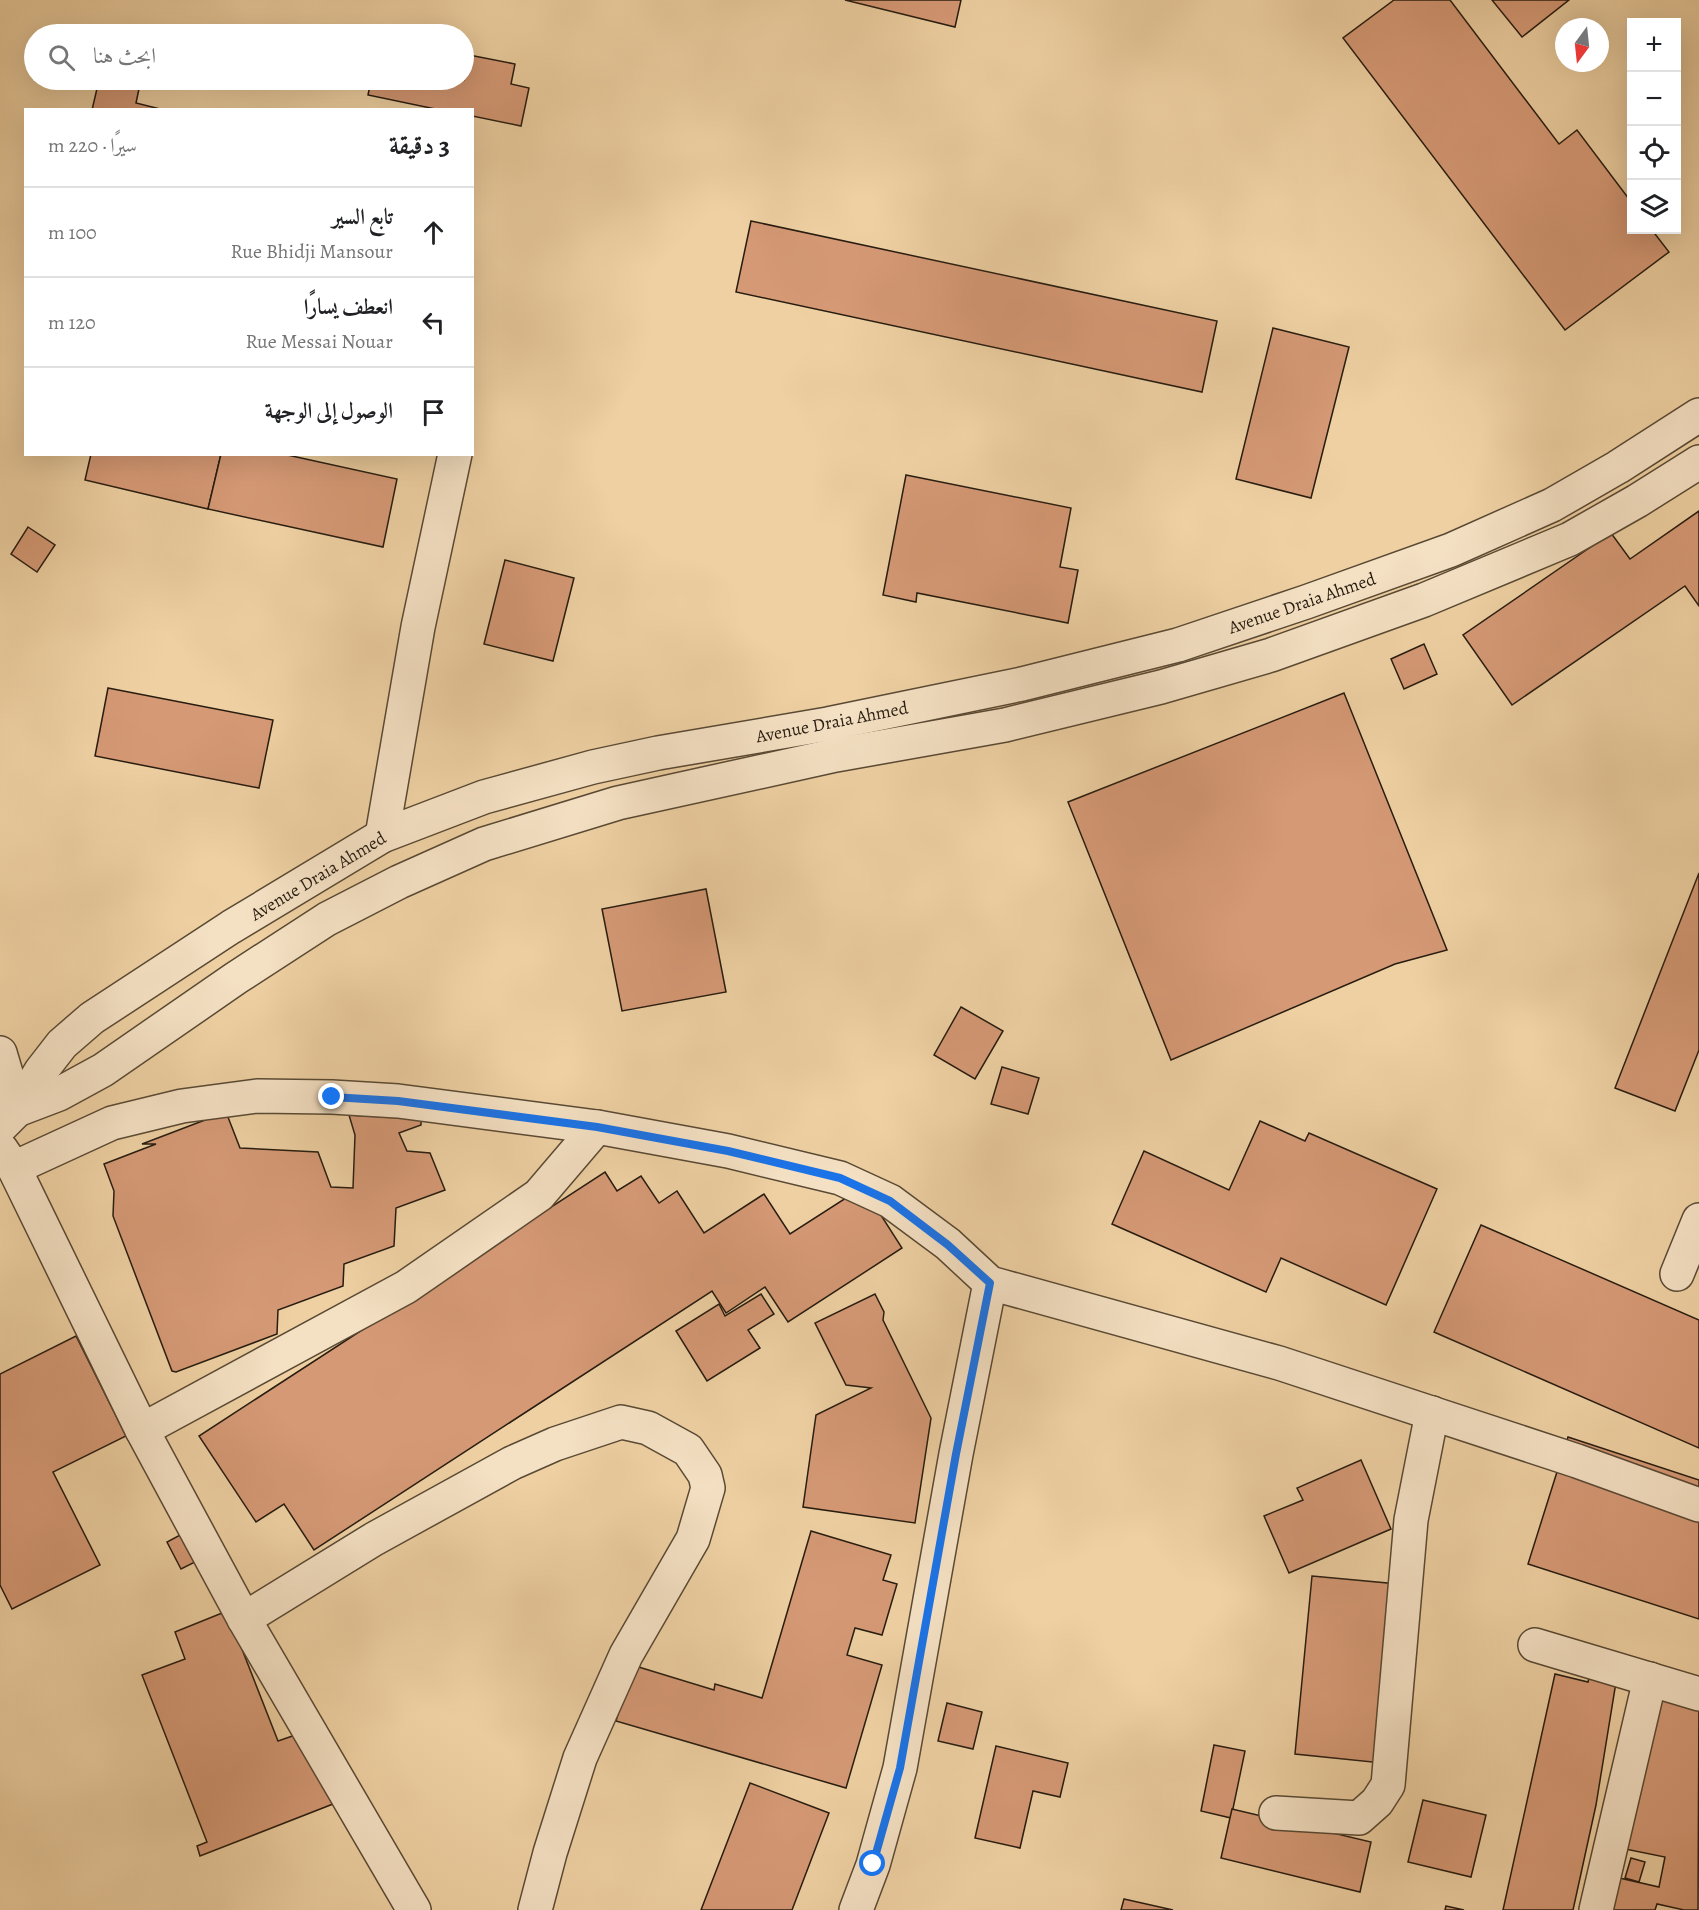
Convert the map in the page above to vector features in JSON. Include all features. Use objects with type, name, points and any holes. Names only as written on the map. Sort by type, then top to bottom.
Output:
[{"type":"street","name":"Avenue Draia Ahmed","points":[[9,1118],[62,1044],[92,1018],[231,927],[382,836],[484,797],[593,767],[658,753],[828,724],[1022,684],[1178,645],[1451,550],[1552,506],[1618,468],[1699,415]]},
{"type":"street","points":[[382,836],[418,627],[454,456]]},
{"type":"street","name":"Avenue Draia Ahmed","points":[[9,1118],[103,1070],[236,978],[327,919],[399,882],[484,844],[618,803],[836,755],[1005,725],[1161,687],[1271,655],[1424,600],[1570,539],[1699,462]]},
{"type":"street","points":[[828,724],[836,755]]},
{"type":"street","points":[[0,1053],[9,1118]]},
{"type":"street","points":[[414,1910],[244,1619],[142,1430],[7,1158],[112,1123],[182,1106],[257,1096],[398,1101],[597,1127],[728,1151],[840,1178],[890,1201],[948,1245],[990,1283],[1279,1363],[1577,1461],[1699,1505]]},
{"type":"street","points":[[142,1430],[406,1287],[539,1195],[597,1127]]},
{"type":"street","points":[[1677,1274],[1699,1220]]},
{"type":"street","points":[[856,1910],[873,1864],[900,1768],[956,1454],[990,1283]]},
{"type":"street","points":[[1276,1813],[1359,1818],[1377,1802],[1388,1785],[1411,1520],[1432,1413]]},
{"type":"street","points":[[244,1619],[374,1539],[512,1463],[555,1444],[621,1422],[648,1428],[688,1450],[705,1475],[708,1488],[697,1529],[626,1655],[580,1758],[550,1852],[536,1910]]},
{"type":"street","points":[[1535,1645],[1699,1694]]},
{"type":"street","points":[[1596,1910],[1650,1679]]},
{"type":"building","points":[[845,0],[961,0],[955,27]]},
{"type":"building","points":[[1394,0],[1450,0],[1559,144],[1577,130],[1627,196],[1627,234],[1655,234],[1669,252],[1565,330],[1343,38]]},
{"type":"building","points":[[1492,0],[1569,0],[1522,37]]},
{"type":"building","points":[[474,56],[515,64],[511,84],[529,88],[521,126],[474,116],[474,108],[430,108],[368,95],[369,90],[474,90]]},
{"type":"building","points":[[97,90],[139,90],[136,103],[156,108],[92,108]]},
{"type":"building","points":[[751,221],[1217,321],[1202,392],[736,292]]},
{"type":"building","points":[[1273,328],[1349,347],[1311,498],[1236,479]]},
{"type":"building","points":[[91,456],[221,456],[208,509],[85,480]]},
{"type":"building","points":[[221,456],[292,456],[397,479],[383,547],[208,509]]},
{"type":"building","points":[[906,475],[1071,508],[1060,567],[1078,570],[1068,623],[917,593],[916,602],[883,595]]},
{"type":"building","points":[[1699,511],[1699,606],[1685,586],[1512,705],[1463,635],[1611,533],[1630,559]]},
{"type":"building","points":[[28,527],[55,545],[37,572],[11,554]]},
{"type":"building","points":[[505,560],[574,578],[553,661],[484,644]]},
{"type":"building","points":[[1424,644],[1437,674],[1404,689],[1391,659]]},
{"type":"building","points":[[108,688],[273,720],[259,788],[95,756]]},
{"type":"building","points":[[1344,693],[1447,950],[1395,964],[1171,1060],[1068,802]]},
{"type":"building","points":[[1699,873],[1699,1050],[1675,1111],[1615,1088]]},
{"type":"building","points":[[706,889],[726,992],[622,1011],[602,909]]},
{"type":"building","points":[[961,1007],[1003,1031],[975,1079],[934,1055]]},
{"type":"building","points":[[1002,1067],[1039,1078],[1028,1114],[991,1104]]},
{"type":"building","points":[[226,1112],[240,1148],[318,1152],[331,1187],[353,1188],[355,1135],[349,1115],[421,1119],[421,1125],[399,1133],[407,1151],[430,1153],[445,1190],[396,1208],[394,1246],[344,1264],[343,1286],[278,1310],[277,1334],[176,1372],[172,1371],[113,1216],[114,1191],[104,1164],[156,1144],[142,1144]]},
{"type":"building","points":[[1260,1121],[1305,1141],[1309,1133],[1437,1189],[1386,1305],[1281,1258],[1266,1292],[1112,1224],[1144,1151],[1229,1190]]},
{"type":"building","points":[[605,1172],[617,1191],[641,1176],[659,1203],[677,1191],[704,1233],[764,1194],[790,1234],[863,1187],[902,1248],[788,1322],[765,1287],[726,1313],[712,1291],[314,1550],[284,1504],[256,1522],[199,1436]]},
{"type":"building","points":[[1481,1225],[1699,1320],[1699,1448],[1434,1332]]},
{"type":"building","points":[[761,1294],[774,1314],[748,1330],[760,1348],[707,1381],[676,1331],[719,1304],[725,1316]]},
{"type":"building","points":[[875,1294],[884,1312],[883,1320],[931,1418],[915,1523],[803,1507],[816,1415],[871,1388],[846,1385],[815,1323]]},
{"type":"building","points":[[76,1336],[126,1436],[53,1472],[100,1565],[12,1609],[0,1585],[0,1374]]},
{"type":"building","points":[[1568,1437],[1699,1480],[1699,1619],[1528,1564]]},
{"type":"building","points":[[1361,1460],[1391,1529],[1289,1573],[1264,1516],[1303,1500],[1297,1488]]},
{"type":"building","points":[[195,1527],[209,1555],[181,1569],[167,1542]]},
{"type":"building","points":[[811,1531],[891,1555],[883,1580],[897,1584],[882,1635],[855,1628],[847,1655],[882,1665],[846,1788],[616,1721],[632,1665],[714,1690],[715,1684],[762,1698]]},
{"type":"building","points":[[1312,1576],[1398,1584],[1382,1763],[1295,1754]]},
{"type":"building","points":[[227,1611],[278,1741],[304,1732],[333,1804],[200,1856],[197,1846],[207,1842],[142,1675],[185,1659],[175,1632]]},
{"type":"building","points":[[1591,1670],[1617,1676],[1596,1805],[1573,1910],[1503,1910],[1555,1674],[1588,1682]]},
{"type":"building","points":[[1660,1686],[1699,1694],[1698,1910],[1684,1910],[1657,1904],[1655,1910],[1608,1910],[1615,1877],[1659,1887],[1665,1857],[1625,1849]]},
{"type":"building","points":[[947,1703],[982,1712],[973,1749],[938,1741]]},
{"type":"building","points":[[1214,1745],[1245,1751],[1231,1818],[1201,1811]]},
{"type":"building","points":[[996,1746],[1068,1763],[1060,1797],[1033,1791],[1020,1848],[975,1838]]},
{"type":"building","points":[[750,1783],[829,1813],[792,1910],[701,1910]]},
{"type":"building","points":[[1423,1800],[1486,1815],[1471,1877],[1408,1862]]},
{"type":"building","points":[[1232,1809],[1371,1842],[1360,1892],[1221,1858]]},
{"type":"building","points":[[1631,1858],[1645,1862],[1639,1882],[1625,1878]]},
{"type":"building","points":[[1124,1899],[1173,1910],[1121,1910]]},
{"type":"building","points":[[1446,1906],[1464,1910],[1445,1910]]},
{"type":"route","points":[[332,1097],[398,1101],[597,1127],[728,1151],[840,1178],[890,1201],[948,1245],[990,1283],[956,1454],[900,1768],[873,1864]]}]
